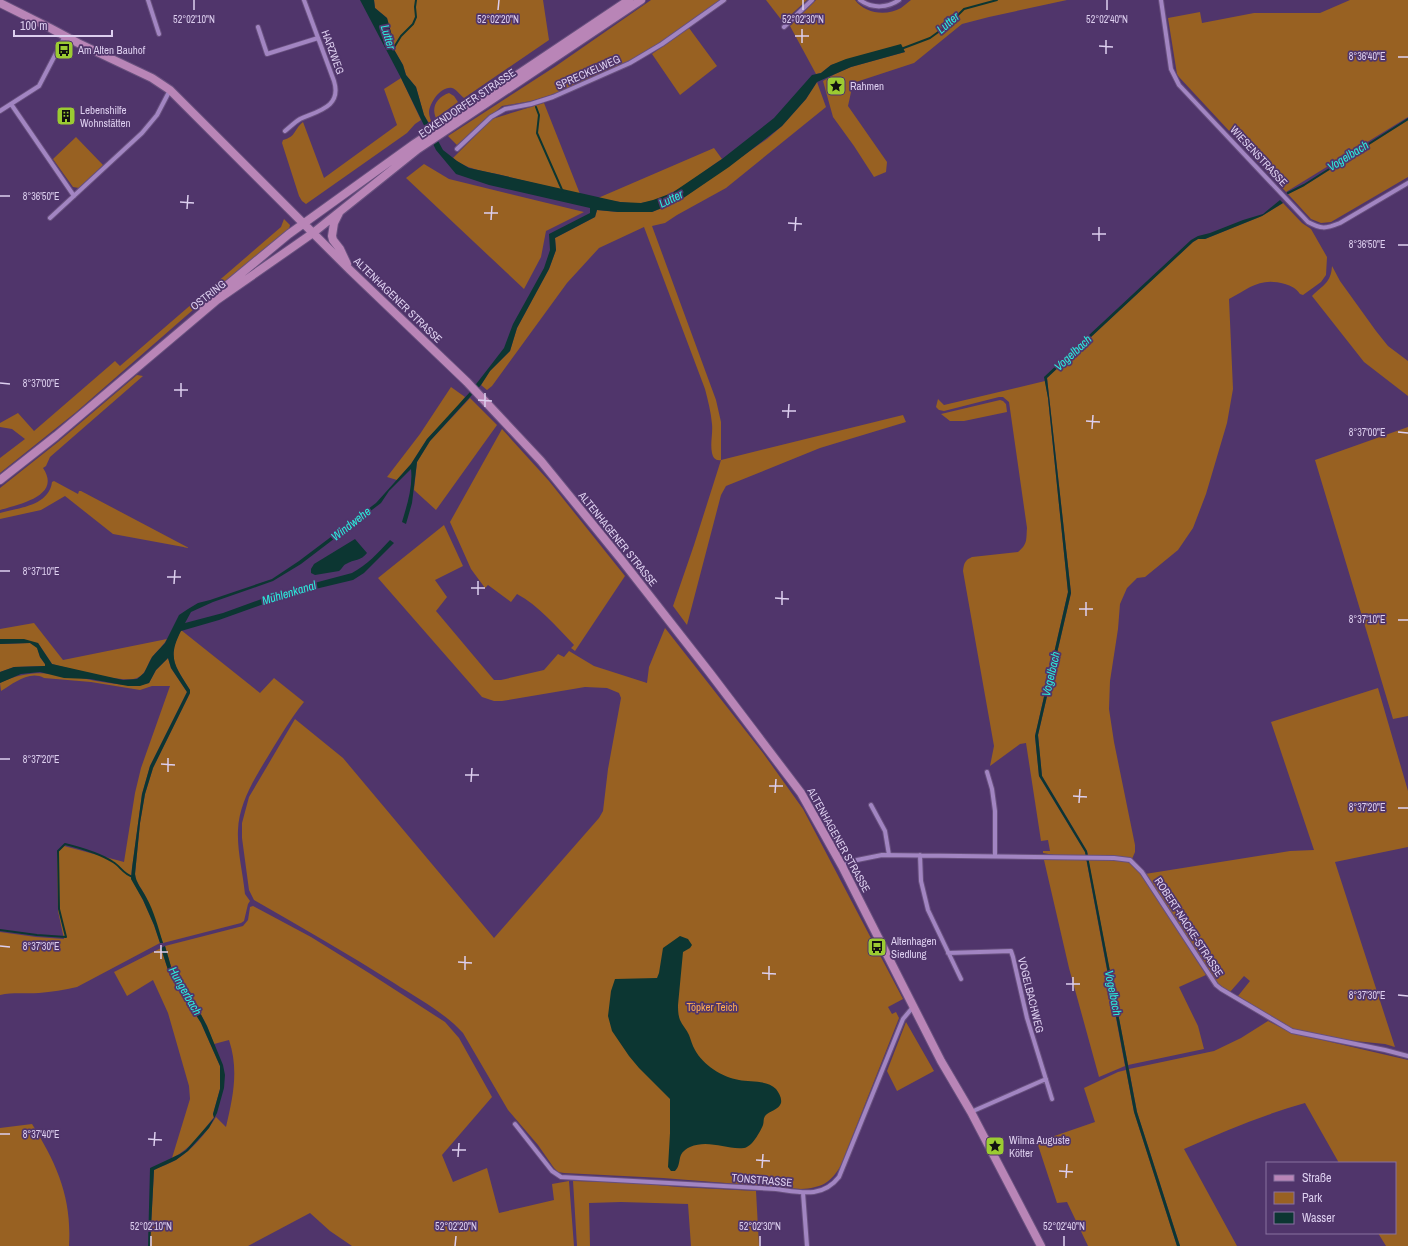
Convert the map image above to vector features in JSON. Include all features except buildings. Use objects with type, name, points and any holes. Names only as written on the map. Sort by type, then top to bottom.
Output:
[{"type":"main road","name":"ECKENDORFER STRASSE","points":[[304,224],[629,0]]},
{"type":"main road","name":"ECKENDORFER STRASSE","points":[[445,127],[641,0]]},
{"type":"main road","name":"ALTENHAGENER STRASSE","points":[[0,4],[152,78],[170,90],[350,270],[467,382],[541,461],[620,558],[801,793],[842,866],[941,1061],[971,1112],[1041,1246]]},
{"type":"main road","name":"ECKENDORFER STRASSE","points":[[312,232],[341,210],[416,147]]},
{"type":"main road","points":[[341,210],[334,223],[332,236],[350,270]]},
{"type":"main road","name":"OSTRING","points":[[121,381],[160,343],[213,296],[304,224]]},
{"type":"main road","name":"OSTRING","points":[[0,480],[56,436],[217,300],[312,232]]},
{"type":"street","points":[[148,0],[159,34]]},
{"type":"street","name":"HARZWEG","points":[[285,131],[296,122],[329,106],[335,96],[336,86],[304,0]]},
{"type":"street","name":"SPRECKELWEG","points":[[457,149],[495,114],[505,109],[531,104],[553,97],[630,63],[656,48],[724,0]]},
{"type":"street","points":[[784,27],[812,0]]},
{"type":"street","points":[[860,0],[868,5],[879,6],[893,4],[899,0]]},
{"type":"street","name":"WIESENSTRASSE","points":[[1161,0],[1171,69],[1179,85],[1308,222],[1321,228],[1330,227],[1346,220],[1408,183]]},
{"type":"street","points":[[258,27],[266,54],[318,38]]},
{"type":"street","points":[[0,111],[39,86],[65,36]]},
{"type":"street","points":[[50,218],[145,130],[157,115],[170,90]]},
{"type":"street","points":[[11,104],[74,196]]},
{"type":"street","points":[[987,772],[992,790],[995,811],[995,856]]},
{"type":"street","points":[[871,805],[885,831],[889,855]]},
{"type":"street","name":"ROBERT-NACKE-STRASSE","points":[[842,866],[870,856],[889,855],[1090,857],[1122,858],[1130,860],[1135,863],[1142,872],[1216,985],[1221,989],[1292,1031],[1408,1056]]},
{"type":"street","points":[[920,855],[921,881],[925,901],[934,924],[961,979]]},
{"type":"street","name":"VOGELBACHWEG","points":[[948,953],[1011,951],[1027,1018],[1052,1099]]},
{"type":"street","name":"TONSTRASSE","points":[[515,1124],[552,1171],[561,1177],[776,1189],[803,1193],[818,1192],[835,1183],[839,1177],[903,1019],[913,1007]]},
{"type":"street","points":[[971,1112],[1046,1079]]},
{"type":"street","points":[[803,1193],[807,1246]]},
{"type":"green space","points":[[374,0],[543,0],[549,40],[464,98],[452,88],[448,88],[440,92],[431,104],[429,113],[431,121],[429,123],[424,115],[416,87],[406,75],[403,65],[392,46],[392,36],[387,18],[375,8]]},
{"type":"green space","points":[[651,0],[722,0],[646,54],[560,92],[531,101],[502,106],[457,145],[448,136],[556,66]]},
{"type":"green space","points":[[766,0],[807,0],[783,22]]},
{"type":"green space","points":[[816,0],[855,0],[859,5],[870,11],[883,13],[895,11],[911,0],[1067,0],[962,24],[914,63],[853,83],[848,106],[887,162],[886,172],[874,177],[833,117],[823,81],[851,67],[905,52],[901,45],[831,65],[821,73],[816,74],[790,26]]},
{"type":"green space","points":[[1350,0],[1408,0],[1408,117],[1286,192],[1179,77],[1177,74],[1168,18],[1200,12],[1202,23],[1254,13],[1320,13]]},
{"type":"green space","points":[[689,28],[717,66],[680,95],[652,54]]},
{"type":"green space","points":[[401,78],[421,120],[407,133],[306,204],[302,201],[299,196],[282,143],[283,140],[291,137],[303,122],[324,178],[397,125],[384,89]]},
{"type":"green space","points":[[817,82],[826,107],[726,188],[665,223],[652,226],[716,400],[721,422],[721,460],[715,459],[712,453],[712,420],[705,389],[644,227],[599,248],[567,283],[492,386],[487,390],[481,385],[490,371],[510,351],[517,328],[549,269],[556,250],[555,238],[595,217],[597,210],[618,212],[652,212],[679,201],[767,139],[782,126],[806,99]]},
{"type":"green space","points":[[449,93],[454,96],[458,102],[436,118],[434,110],[436,103],[441,97]]},
{"type":"green space","points":[[544,103],[580,194],[478,170],[465,166],[453,158],[492,119]]},
{"type":"green space","points":[[1408,120],[1408,177],[1331,222],[1321,223],[1311,219],[1288,194],[1304,186]]},
{"type":"green space","points":[[76,137],[103,165],[79,188],[73,187],[53,159]]},
{"type":"green space","points":[[714,148],[722,159],[683,186],[663,197],[641,203],[620,202],[598,198]]},
{"type":"green space","points":[[424,164],[449,179],[584,212],[546,231],[541,257],[524,289],[406,178]]},
{"type":"green space","points":[[1283,203],[1302,223],[1311,229],[1327,257],[1326,275],[1321,282],[1303,295],[1285,284],[1269,282],[1256,285],[1229,299],[1233,389],[1227,423],[1206,494],[1193,528],[1178,550],[1145,577],[1137,578],[1127,588],[1120,604],[1118,629],[1110,681],[1109,709],[1114,742],[1135,845],[1135,852],[1132,859],[1122,857],[1088,856],[1087,851],[1042,776],[1038,735],[1071,593],[1047,378],[1193,242],[1198,239],[1205,239],[1262,216]]},
{"type":"green space","points":[[284,219],[290,225],[289,229],[202,302],[75,413],[0,473],[0,458],[25,439],[12,429],[0,427],[0,423],[18,413],[34,431],[115,361],[120,366],[281,227]]},
{"type":"green space","points":[[1332,266],[1340,281],[1388,346],[1408,361],[1408,396],[1364,362],[1312,296],[1328,280]]},
{"type":"green space","points":[[137,375],[143,376],[50,457],[46,466],[43,468],[47,478],[47,486],[43,492],[27,501],[0,510],[0,488],[58,442]]},
{"type":"green space","points":[[1045,381],[1068,592],[1035,736],[1039,776],[1086,856],[1054,855],[1043,853],[1043,851],[1050,851],[1048,840],[1041,841],[1026,743],[1020,744],[990,766],[994,746],[963,571],[965,562],[972,557],[1018,552],[1026,541],[1027,528],[1009,402],[1003,397],[999,397],[944,411],[939,410],[936,407],[938,399],[944,405]]},
{"type":"green space","points":[[451,387],[465,397],[449,417],[427,439],[411,464],[397,480],[387,477],[420,434]]},
{"type":"green space","points":[[470,398],[497,425],[436,510],[414,490],[417,462],[430,441]]},
{"type":"green space","points":[[1000,400],[1006,404],[1007,412],[964,421],[950,421],[941,414]]},
{"type":"green space","points":[[903,415],[906,422],[820,448],[726,486],[721,495],[687,625],[673,606],[721,460]]},
{"type":"green space","points":[[1408,427],[1408,716],[1393,719],[1315,460]]},
{"type":"green space","points":[[502,429],[549,481],[625,576],[575,651],[571,648],[574,645],[533,604],[517,594],[511,602],[488,585],[485,588],[471,569],[450,522]]},
{"type":"green space","points":[[54,481],[78,494],[79,491],[81,491],[189,548],[113,534],[65,496],[41,510],[0,519],[0,513],[32,505],[39,501],[50,490],[52,482]]},
{"type":"green space","name":"Töpker Teich","points":[[444,525],[463,566],[435,580],[447,597],[436,611],[494,680],[501,680],[544,670],[558,654],[564,657],[569,651],[594,666],[647,683],[649,667],[665,628],[763,753],[803,809],[903,999],[888,1007],[892,1014],[896,1012],[899,1018],[841,1165],[829,1180],[820,1186],[801,1189],[663,1178],[558,1172],[538,1145],[508,1110],[463,1033],[456,1025],[430,1006],[377,972],[254,900],[249,890],[242,838],[242,823],[249,797],[295,719],[343,758],[494,938],[599,818],[603,811],[608,769],[621,698],[619,693],[607,688],[585,687],[502,701],[494,701],[482,697],[378,578]]},
{"type":"green space","points":[[34,623],[63,660],[167,639],[153,656],[143,674],[137,678],[120,679],[96,675],[52,664],[38,643],[0,639],[0,629]]},
{"type":"green space","points":[[181,630],[260,693],[274,678],[304,702],[286,727],[259,771],[241,809],[238,830],[238,846],[245,894],[250,901],[244,921],[163,943],[146,897],[136,880],[135,874],[140,823],[145,794],[153,768],[190,693],[190,690],[174,662],[173,655],[176,640]]},
{"type":"green space","points":[[30,643],[37,647],[45,666],[14,667],[0,672],[0,644]]},
{"type":"green space","points":[[168,658],[171,668],[187,692],[150,766],[142,794],[131,878],[143,900],[160,943],[77,987],[44,993],[0,995],[0,932],[64,939],[58,911],[57,853],[64,846],[124,862],[135,793],[141,768],[170,686],[152,686],[140,690],[91,682],[33,676],[21,679],[1,691],[0,683],[16,677],[47,673],[130,685],[149,683],[156,670]]},
{"type":"green space","points":[[1378,688],[1408,791],[1408,847],[1335,862],[1395,1047],[1385,1044],[1345,1040],[1293,1030],[1238,996],[1250,981],[1244,976],[1230,992],[1216,984],[1145,874],[1290,851],[1314,850],[1271,722]]},
{"type":"green space","points":[[1086,858],[1125,1066],[1099,1077],[1069,968],[1044,860]]},
{"type":"green space","points":[[1088,858],[1126,860],[1133,863],[1144,877],[1206,975],[1179,987],[1198,1026],[1204,1049],[1128,1065]]},
{"type":"green space","points":[[253,906],[311,937],[445,1022],[459,1038],[492,1097],[442,1155],[453,1182],[487,1168],[499,1213],[554,1200],[552,1184],[569,1181],[574,1246],[352,1246],[330,1231],[310,1213],[248,1246],[150,1246],[154,1170],[174,1161],[194,1146],[216,1117],[226,1127],[234,1084],[234,1062],[229,1040],[214,1044],[196,1005],[172,970],[165,946],[243,926],[248,920],[250,907]]},
{"type":"green space","points":[[161,948],[168,970],[201,1023],[220,1066],[220,1089],[213,1114],[214,1117],[190,1145],[172,1158],[190,1099],[189,1086],[168,1013],[153,980],[127,996],[114,972]]},
{"type":"green space","points":[[1268,1021],[1292,1033],[1408,1060],[1408,1246],[1386,1246],[1379,1234],[1396,1234],[1396,1162],[1338,1162],[1305,1103],[1244,1124],[1184,1149],[1237,1246],[1180,1246],[1137,1112],[1129,1069],[1214,1051],[1241,1038]]},
{"type":"green space","points":[[906,1022],[934,1071],[897,1091],[887,1071]]},
{"type":"green space","points":[[1126,1070],[1134,1112],[1177,1246],[1088,1246],[1067,1202],[1057,1203],[1037,1142],[1095,1122],[1084,1088],[1118,1072]]},
{"type":"green space","points":[[32,1124],[49,1153],[61,1182],[68,1212],[69,1246],[0,1246],[0,1128]]},
{"type":"green space","points":[[573,1181],[637,1183],[678,1187],[756,1191],[759,1246],[691,1246],[688,1204],[621,1202],[589,1203],[590,1246],[577,1246]]},
{"type":"water","points":[[360,0],[374,0],[375,8],[387,18],[392,36],[392,46],[403,65],[406,75],[416,87],[424,115],[443,150],[457,161],[469,168],[620,202],[641,203],[672,193],[722,159],[774,118],[812,75],[821,73],[831,65],[846,59],[901,44],[905,52],[851,67],[817,82],[806,99],[782,126],[729,167],[679,201],[652,212],[618,212],[597,210],[595,217],[555,238],[556,250],[549,269],[517,328],[510,351],[490,371],[481,385],[430,441],[417,462],[412,503],[406,524],[402,522],[408,503],[411,469],[389,491],[381,503],[301,564],[273,581],[213,602],[191,612],[185,623],[223,613],[284,591],[352,573],[377,554],[390,540],[394,543],[364,573],[353,580],[286,596],[219,620],[181,631],[174,648],[175,662],[180,674],[190,690],[190,693],[153,768],[145,794],[140,823],[135,874],[138,883],[154,913],[163,943],[160,943],[143,900],[131,879],[132,868],[142,794],[150,766],[187,692],[171,668],[168,658],[156,670],[149,683],[140,686],[128,686],[90,679],[64,678],[40,672],[21,674],[0,683],[0,672],[14,667],[45,666],[45,664],[40,657],[37,648],[30,643],[0,644],[0,639],[24,639],[38,643],[52,664],[123,680],[137,679],[144,673],[152,657],[165,643],[179,615],[198,603],[272,579],[299,561],[376,503],[411,464],[427,439],[470,392],[504,348],[513,324],[544,268],[550,250],[549,234],[590,213],[590,208],[489,185],[456,174],[436,150],[401,78]]},
{"type":"water","points":[[1280,200],[1283,203],[1262,216],[1205,239],[1198,239],[1193,242],[1047,378],[1071,593],[1038,735],[1042,776],[1087,851],[1137,1112],[1180,1246],[1177,1246],[1134,1112],[1085,852],[1039,776],[1035,736],[1068,592],[1048,398],[1044,377],[1191,240],[1198,236],[1263,214]]},
{"type":"water","points":[[355,539],[367,553],[365,556],[345,565],[339,571],[315,575],[311,573],[311,569],[314,564]]},
{"type":"water","points":[[680,936],[688,939],[692,945],[683,952],[678,1014],[698,1055],[714,1070],[726,1076],[739,1080],[764,1083],[773,1086],[781,1097],[781,1103],[778,1107],[765,1116],[763,1125],[758,1135],[747,1147],[731,1148],[704,1144],[690,1147],[682,1153],[679,1165],[675,1171],[671,1171],[668,1167],[670,1099],[629,1056],[612,1031],[608,1016],[611,991],[615,979],[657,978],[663,948]]},
{"type":"water","name":"Hungerbach","points":[[165,946],[172,970],[196,1005],[207,1026],[223,1065],[225,1075],[224,1088],[217,1113],[209,1128],[188,1151],[176,1160],[154,1170],[150,1246],[148,1246],[150,1168],[186,1150],[214,1118],[213,1114],[220,1089],[220,1066],[201,1023],[168,970],[161,948]]},
{"type":"waterway","points":[[393,49],[401,36],[413,24],[416,17],[416,0]]},
{"type":"waterway","name":"Lutter","points":[[901,49],[930,38],[948,25],[964,9],[997,0]]},
{"type":"waterway","points":[[536,107],[539,115],[537,133],[563,192]]},
{"type":"waterway","name":"Vogelbach","points":[[1288,193],[1304,185],[1408,119]]},
{"type":"waterway","points":[[0,930],[66,937],[59,909],[58,851],[65,844],[102,856],[116,864],[127,874],[133,877]]},
{"type":"place","name":"Am Alten Bauhof","points":[[64,50]]},
{"type":"place","name":"Rahmen","points":[[836,86]]},
{"type":"place","name":"Lebenshilfe Wohnstätten","points":[[66,116]]},
{"type":"place","name":"Altenhagen Siedlung","points":[[877,947]]},
{"type":"place","name":"Wilma Auguste Kötter","points":[[995,1146]]},
{"type":"water label","name":"Windwehe","points":[[351,524]]},
{"type":"water label","name":"Mühlenkanal","points":[[289,593]]}]
